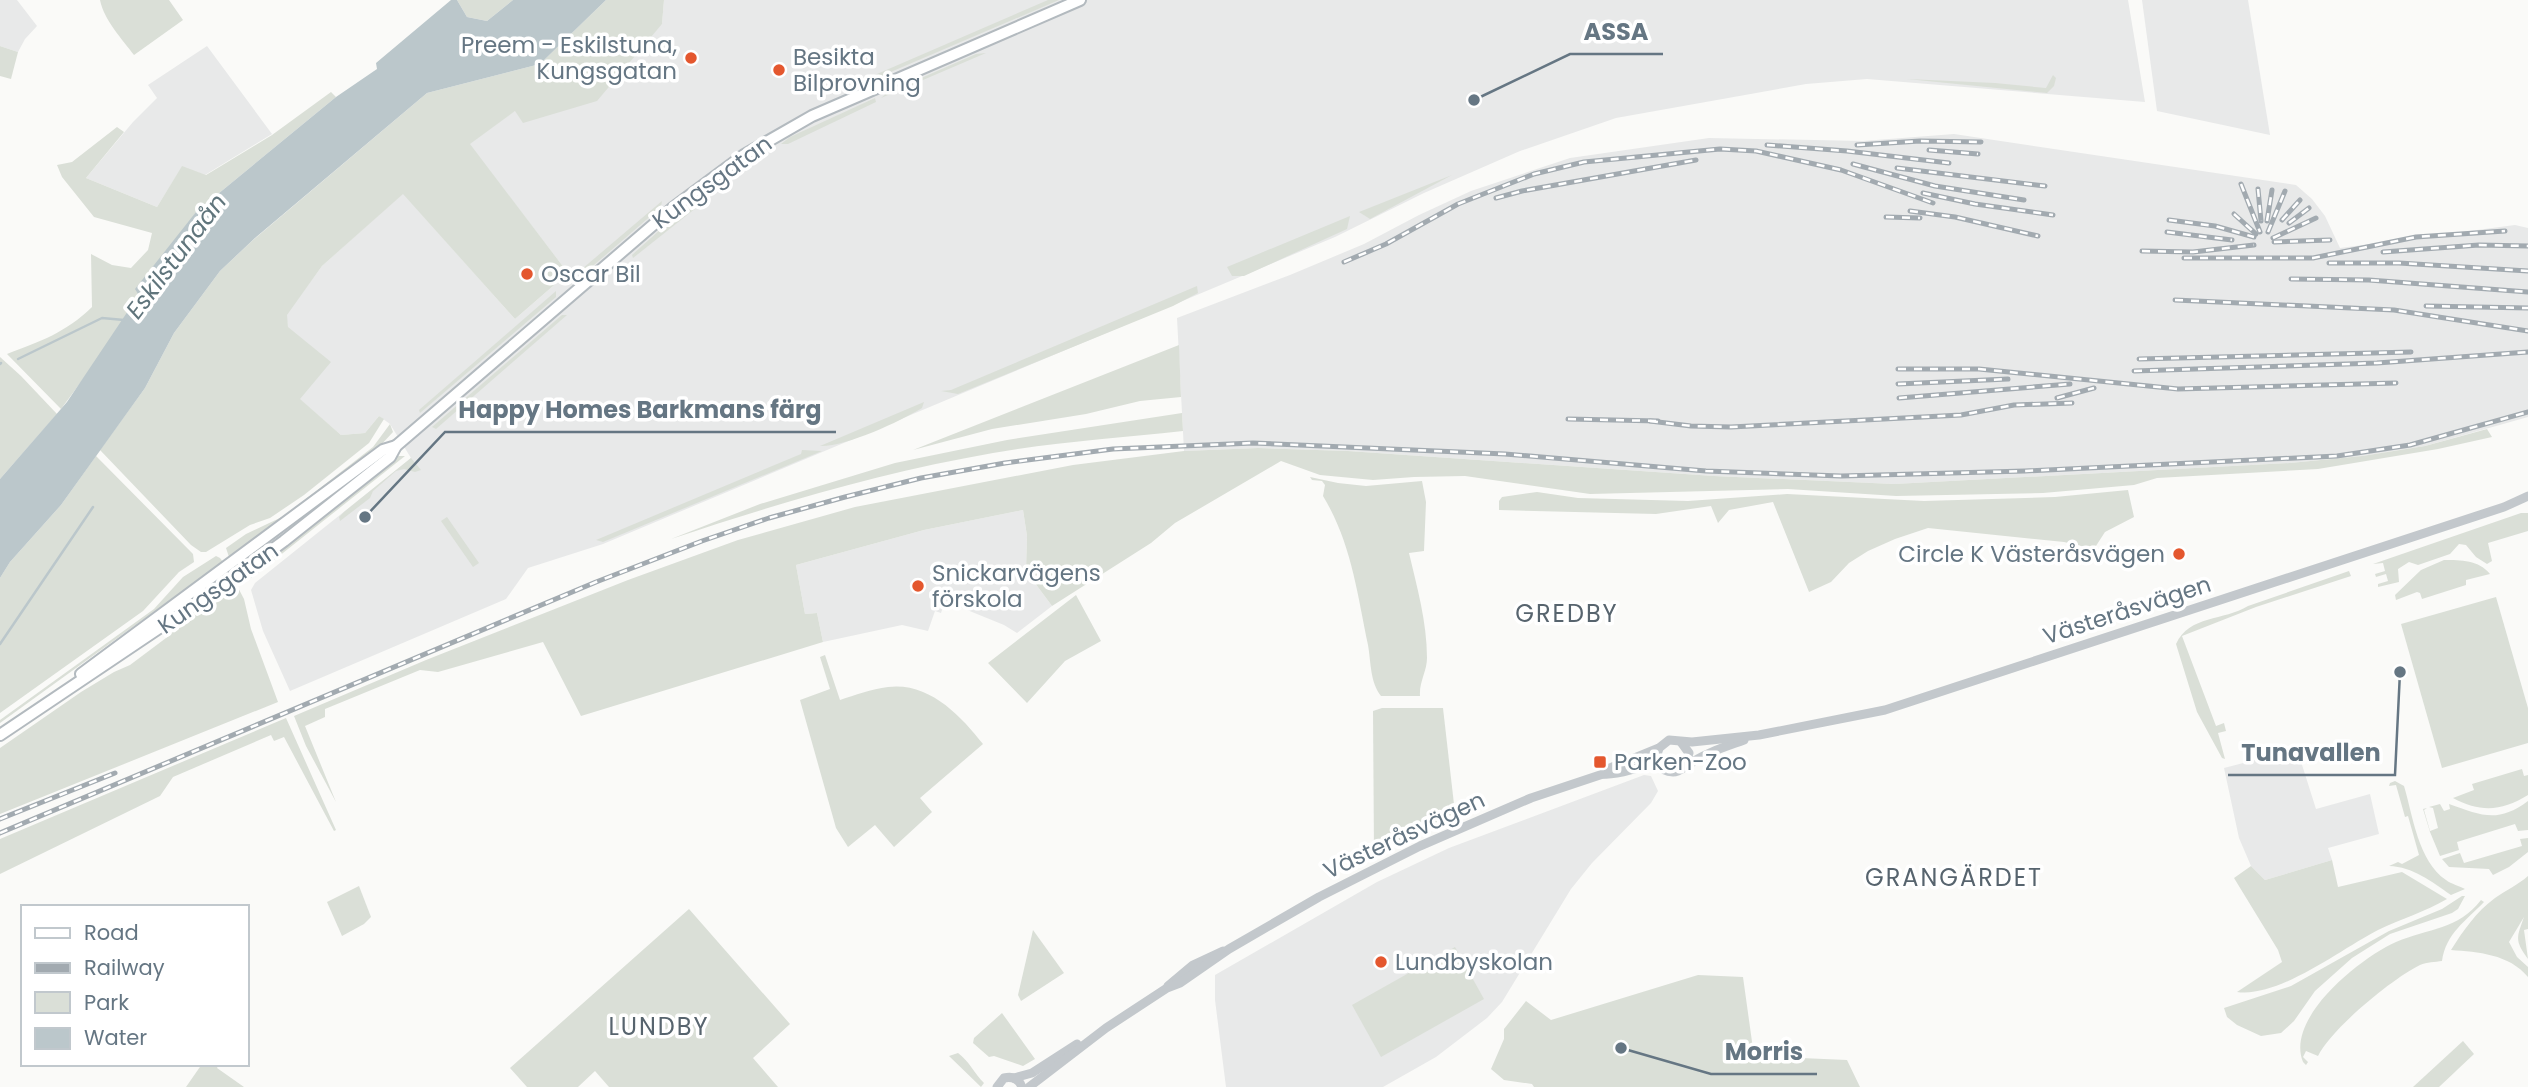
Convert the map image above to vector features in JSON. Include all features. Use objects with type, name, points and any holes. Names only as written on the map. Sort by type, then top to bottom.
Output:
[{"type":"main road","name":"Kungsgatan","points":[[0,735],[383,450],[396,446],[674,207],[744,155],[812,117],[1080,0]]},
{"type":"street","name":"Västeråsvägen","points":[[1681,742],[1759,735],[1885,710],[2504,507],[2528,496]]},
{"type":"street","name":"Västeråsvägen","points":[[2504,507],[2528,503]]},
{"type":"street","name":"Västeråsvägen","points":[[1685,766],[1720,749],[1759,735]]},
{"type":"street","points":[[1669,740],[1681,742],[1689,753],[1685,766],[1672,772],[1661,766],[1657,758],[1659,748],[1669,740]]},
{"type":"street","name":"Västeråsvägen","points":[[1030,1087],[1106,1028],[1229,949],[1319,897],[1420,846],[1531,798],[1602,774],[1610,768],[1659,748]]},
{"type":"street","name":"Västeråsvägen","points":[[1602,774],[1613,775],[1644,765],[1661,766]]},
{"type":"street","name":"Västeråsvägen","points":[[997,1087],[1004,1078],[1032,1073],[1106,1028]]},
{"type":"street","points":[[1014,1078],[1022,1087]]},
{"type":"shaded area","points":[[0,0],[17,0],[37,26],[18,52],[0,46]]},
{"type":"shaded area","points":[[664,0],[2128,0],[2145,102],[1867,79],[1806,84],[1616,118],[1520,151],[1424,193],[1335,237],[603,544],[528,568],[506,599],[290,691],[263,631],[251,590],[255,583],[411,458],[390,424],[379,416],[365,433],[341,435],[299,399],[286,315],[322,266],[403,193],[515,319],[568,273],[469,144],[516,110],[662,24]]},
{"type":"shaded area","points":[[2142,0],[2248,0],[2270,135],[2157,111]]},
{"type":"shaded area","points":[[207,46],[272,134],[205,175],[182,167],[157,207],[86,178],[157,98],[148,85]]},
{"type":"shaded area","points":[[1954,134],[2296,185],[2312,199],[2325,216],[2340,248],[2515,225],[2528,228],[2528,417],[2425,446],[2362,456],[2290,463],[1894,484],[1714,476],[1348,451],[1258,448],[1184,451],[1177,318],[1364,244],[1471,191],[1570,158],[1709,138],[1863,141]]},
{"type":"shaded area","name":"Snickarvägens förskola","points":[[1023,510],[1027,536],[1026,571],[1052,606],[1017,633],[945,601],[941,613],[935,611],[928,631],[902,625],[823,642],[817,613],[805,614],[796,565],[924,530]]},
{"type":"shaded area","points":[[2297,749],[2316,809],[2370,794],[2379,834],[2328,848],[2332,860],[2265,880],[2251,866],[2239,838],[2224,768]]},
{"type":"shaded area","name":"Lundbyskolan","points":[[1644,775],[1651,776],[1658,791],[1651,803],[1592,863],[1571,889],[1502,1002],[1487,1018],[1436,1057],[1383,1087],[1226,1087],[1215,1000],[1215,975],[1377,882],[1449,848]]},
{"type":"green space","points":[[100,0],[169,0],[183,20],[134,55],[109,22]]},
{"type":"green space","points":[[457,0],[513,0],[487,21],[467,17]]},
{"type":"green space","points":[[606,0],[664,0],[662,24],[597,101],[523,123],[515,111],[470,144],[568,273],[515,319],[403,194],[322,266],[287,315],[288,327],[331,362],[300,399],[341,435],[365,433],[379,416],[384,419],[369,443],[304,495],[270,518],[250,525],[206,552],[201,552],[191,545],[100,450],[145,388],[174,333],[220,271],[427,93],[540,64]]},
{"type":"green space","points":[[1048,0],[1059,0],[872,80],[877,74]]},
{"type":"green space","points":[[0,46],[18,52],[11,79],[0,76]]},
{"type":"green space","points":[[986,53],[881,98],[976,54]]},
{"type":"green space","points":[[2053,75],[2056,78],[2054,86],[2047,93],[1907,79],[2046,88]]},
{"type":"green space","points":[[331,92],[336,97],[196,212],[142,299],[61,409],[7,354],[62,330],[92,307],[91,254],[112,265],[131,268],[148,250],[152,233],[94,217],[62,177],[57,165],[72,162],[117,127],[124,132],[86,178],[157,207],[182,166],[206,175],[272,135]]},
{"type":"green space","points":[[875,98],[876,102],[788,144],[781,144],[790,137]]},
{"type":"green space","points":[[1452,175],[1370,219],[1359,212]]},
{"type":"green space","points":[[728,177],[730,181],[633,258],[632,255],[671,220]]},
{"type":"green space","points":[[662,201],[661,207],[587,271],[582,269]]},
{"type":"green space","points":[[1350,216],[1347,229],[1244,276],[1232,276],[1227,267]]},
{"type":"green space","points":[[1197,286],[1198,293],[1173,306],[958,394],[941,391],[951,390]]},
{"type":"green space","points":[[556,291],[556,297],[420,413],[419,410]]},
{"type":"green space","points":[[562,315],[567,315],[436,429],[432,427]]},
{"type":"green space","points":[[1179,345],[1181,397],[1140,401],[1086,414],[992,429],[913,450]]},
{"type":"green space","points":[[0,357],[57,414],[0,479]]},
{"type":"green space","points":[[924,402],[922,408],[872,433],[820,446]]},
{"type":"green space","points":[[1182,413],[1183,431],[1040,446],[952,461],[830,490],[671,539],[760,504],[895,463],[1007,440]]},
{"type":"green space","points":[[390,424],[393,432],[380,446],[230,560],[226,548],[246,534],[284,516],[373,447]]},
{"type":"green space","points":[[2487,429],[2492,437],[2318,469],[2157,478],[2134,485],[2043,493],[1896,496],[1788,489],[1590,494],[1465,476],[1373,480],[1320,475],[1281,461],[1175,523],[1151,543],[1052,606],[1026,571],[1027,536],[1023,510],[924,530],[796,565],[805,614],[817,613],[823,642],[581,716],[543,642],[438,672],[420,670],[325,709],[325,717],[305,726],[336,802],[306,746],[294,716],[426,660],[628,580],[738,540],[855,507],[1073,465],[1184,451],[1258,448],[1348,451],[1714,476],[1894,484],[2290,463],[2425,446]]},
{"type":"green space","points":[[802,450],[822,451],[603,542],[596,540],[801,454]]},
{"type":"green space","points":[[96,456],[193,554],[194,562],[179,572],[143,611],[0,713],[0,578],[10,562],[61,505]]},
{"type":"green space","points":[[398,456],[405,456],[254,576],[246,581],[244,579],[243,576]]},
{"type":"green space","points":[[411,458],[421,470],[396,471],[373,491],[370,498],[340,521],[339,517],[344,512]]},
{"type":"green space","points":[[1310,477],[1366,486],[1422,481],[1426,502],[1424,551],[1409,553],[1427,645],[1427,663],[1420,696],[1381,696],[1377,690],[1347,549],[1323,496],[1325,485],[1322,481],[1312,480]]},
{"type":"green space","points":[[2128,490],[2134,517],[2105,532],[2094,549],[2064,542],[1928,528],[1868,551],[1849,563],[1831,582],[1809,592],[1773,502],[1729,510],[1718,523],[1711,506],[1656,514],[1499,510],[1502,497],[1537,492],[1578,498],[1688,501],[1787,494],[1924,501],[2055,497]]},
{"type":"green space","points":[[2521,513],[2528,513],[2528,531],[2488,543],[2492,561],[2487,564],[2476,557],[2466,545],[2459,544],[2450,554],[2418,565],[2409,562],[2398,569],[2399,582],[2378,587],[2378,584],[2388,581],[2386,574],[2376,577],[2375,574],[2385,571],[2383,563],[2373,564]]},
{"type":"green space","points":[[447,517],[479,563],[473,567],[441,521]]},
{"type":"green space","points":[[216,556],[223,562],[174,601],[166,603],[0,723],[0,720],[154,609],[183,577]]},
{"type":"green space","points":[[2444,560],[2475,563],[2490,574],[2466,580],[2466,585],[2422,599],[2417,592],[2396,600],[2395,595],[2421,570]]},
{"type":"green space","points":[[2349,571],[2351,576],[2256,607],[2182,636],[2216,726],[2224,723],[2226,731],[2218,733],[2225,759],[2222,758],[2197,712],[2176,644],[2182,635],[2198,623]]},
{"type":"green space","points":[[235,582],[244,599],[251,629],[278,702],[0,814],[0,748],[81,692],[130,665],[170,635],[178,621]]},
{"type":"green space","points":[[1076,595],[1101,641],[1065,661],[1027,703],[988,663]]},
{"type":"green space","points":[[2496,597],[2528,708],[2528,743],[2442,768],[2401,624]]},
{"type":"green space","points":[[825,655],[840,700],[888,687],[917,690],[930,695],[954,712],[983,744],[920,798],[932,812],[894,847],[875,825],[848,847],[836,828],[800,700],[830,689],[820,657]]},
{"type":"green space","points":[[1382,708],[1443,708],[1455,813],[1374,853],[1373,711]]},
{"type":"green space","points":[[286,718],[336,830],[334,831],[284,737],[274,741],[271,735],[173,777],[160,796],[0,874],[0,839]]},
{"type":"green space","points":[[2522,769],[2524,776],[2528,775],[2528,795],[2509,804],[2482,808],[2453,798],[2474,790],[2472,784]]},
{"type":"green space","points":[[2395,781],[2404,786],[2418,837],[2429,862],[2450,883],[2465,889],[2451,895],[2414,872],[2389,866],[2398,862],[2402,864],[2419,855],[2396,785],[2389,786]]},
{"type":"green space","points":[[2528,801],[2528,830],[2518,831],[2515,824],[2457,842],[2459,850],[2440,856],[2430,832],[2423,809],[2427,808],[2424,810],[2430,831],[2438,828],[2433,808],[2429,807],[2440,804],[2444,811],[2450,809],[2449,804],[2480,814],[2498,815]]},
{"type":"green space","points":[[2528,838],[2528,852],[2509,867],[2493,875],[2489,869],[2449,867],[2442,859],[2460,853],[2464,863],[2522,846],[2520,839]]},
{"type":"green space","points":[[2332,860],[2338,887],[2402,872],[2447,899],[2378,930],[2272,988],[2237,992],[2282,962],[2278,950],[2234,878],[2251,866],[2265,880]]},
{"type":"green space","points":[[2528,876],[2528,929],[2524,930],[2528,959],[2518,938],[2524,917],[2509,942],[2517,957],[2528,967],[2528,977],[2512,963],[2502,959],[2482,953],[2451,950],[2482,909]]},
{"type":"green space","points":[[359,886],[371,917],[342,936],[327,902]]},
{"type":"green space","points":[[2465,896],[2458,909],[2452,913],[2390,934],[2352,958],[2315,991],[2294,1021],[2281,1033],[2261,1036],[2237,1025],[2227,1017],[2224,1008],[2291,986],[2389,931],[2442,909]]},
{"type":"green space","points":[[2481,900],[2484,902],[2452,935],[2442,961],[2420,965],[2395,981],[2349,1019],[2318,1056],[2306,1051],[2303,1057],[2308,1062],[2306,1065],[2303,1062],[2300,1045],[2305,1027],[2315,1009],[2346,975],[2396,942],[2453,923]]},
{"type":"green space","points":[[689,909],[790,1024],[753,1058],[778,1087],[609,1087],[595,1071],[578,1087],[527,1087],[510,1068]]},
{"type":"green space","points":[[1033,930],[1064,973],[1021,1001],[1018,995]]},
{"type":"green space","points":[[1455,947],[1484,999],[1381,1057],[1352,1005]]},
{"type":"green space","points":[[1698,975],[1743,977],[1754,1056],[1847,1060],[1860,1087],[1534,1087],[1532,1084],[1504,1080],[1491,1069],[1504,1039],[1504,1029],[1526,1001],[1551,1020]]},
{"type":"green space","points":[[1002,1013],[1035,1059],[1023,1066],[994,1056],[989,1057],[973,1043],[974,1038]]},
{"type":"green space","points":[[2463,1041],[2474,1054],[2439,1087],[2413,1087]]},
{"type":"green space","points":[[958,1053],[984,1083],[981,1087],[949,1056]]},
{"type":"green space","points":[[201,1066],[218,1066],[217,1068],[244,1087],[186,1087]]},
{"type":"water","name":"Eskilstunaån","points":[[451,0],[457,0],[467,17],[487,21],[513,0],[606,0],[540,64],[427,93],[255,238],[220,271],[174,333],[145,388],[61,505],[10,562],[0,578],[0,479],[67,402],[130,308],[141,299],[135,289],[196,212],[336,97],[377,69],[376,63]]},
{"type":"waterway","name":"Eskilstunaån","points":[[18,359],[102,318],[124,320]]},
{"type":"waterway","points":[[0,644],[93,507]]},
{"type":"railway","points":[[1857,145],[1920,141],[1981,142]]},
{"type":"railway","points":[[1767,145],[1949,163]]},
{"type":"railway","points":[[1344,262],[1386,244],[1458,204],[1534,174],[1584,162],[1720,149],[1756,151],[1841,170],[1933,203]]},
{"type":"railway","points":[[1929,150],[1978,154]]},
{"type":"railway","points":[[1496,198],[1696,160]]},
{"type":"railway","points":[[1853,164],[1935,186],[2024,200]]},
{"type":"railway","points":[[1897,168],[2045,186]]},
{"type":"railway","points":[[2241,184],[2260,232]]},
{"type":"railway","points":[[2258,189],[2261,221]]},
{"type":"railway","points":[[2267,221],[2272,190]]},
{"type":"railway","points":[[2268,232],[2285,191]]},
{"type":"railway","points":[[1923,193],[1975,204],[2053,215]]},
{"type":"railway","points":[[2282,220],[2300,200]]},
{"type":"railway","points":[[2289,223],[2309,208]]},
{"type":"railway","points":[[1910,211],[1955,217],[2038,236]]},
{"type":"railway","points":[[2234,214],[2256,234]]},
{"type":"railway","points":[[1886,217],[1920,218]]},
{"type":"railway","points":[[2273,238],[2316,218]]},
{"type":"railway","points":[[2169,220],[2215,226],[2254,237]]},
{"type":"railway","points":[[2184,258],[2313,258],[2416,237],[2505,231]]},
{"type":"railway","points":[[2167,232],[2232,240]]},
{"type":"railway","points":[[2274,242],[2330,240]]},
{"type":"railway","points":[[2142,251],[2193,252],[2254,245]]},
{"type":"railway","points":[[2383,252],[2479,245],[2528,246]]},
{"type":"railway","points":[[2329,263],[2399,263],[2528,271]]},
{"type":"railway","points":[[2291,279],[2369,280],[2528,292]]},
{"type":"railway","points":[[2175,300],[2394,310],[2528,331]]},
{"type":"railway","points":[[2426,306],[2528,308]]},
{"type":"railway","points":[[2139,359],[2411,352]]},
{"type":"railway","points":[[2134,371],[2377,363],[2528,352]]},
{"type":"railway","points":[[1898,369],[1979,369],[2178,389],[2396,383]]},
{"type":"railway","points":[[1898,384],[2008,379]]},
{"type":"railway","points":[[1899,398],[2070,384]]},
{"type":"railway","points":[[2057,398],[2094,388]]},
{"type":"railway","points":[[1650,421],[1731,427],[1961,415],[2014,405],[2072,403]]},
{"type":"railway","points":[[0,833],[596,582],[702,541],[769,518],[845,497],[921,478],[1005,463],[1113,449],[1253,443],[1505,454],[1706,471],[1841,476],[2025,471],[2337,456],[2410,445],[2528,412]]},
{"type":"railway","points":[[1568,419],[1658,421]]},
{"type":"railway","points":[[0,819],[115,773]]},
{"type":"place","name":"Preem - Eskilstuna, Kungsgatan","points":[[691,58]]},
{"type":"place","name":"Besikta Bilprovning","points":[[779,70]]},
{"type":"place","name":"ASSA","points":[[1474,100]]},
{"type":"place","name":"Oscar Bil","points":[[527,274]]},
{"type":"place","name":"Happy Homes Barkmans färg","points":[[365,517]]},
{"type":"place","name":"Circle K Västeråsvägen","points":[[2179,554]]},
{"type":"place","name":"Snickarvägens förskola","points":[[918,586]]},
{"type":"place","name":"Tunavallen","points":[[2400,672]]},
{"type":"place","name":"Parken-Zoo","points":[[1600,762]]},
{"type":"place","name":"Lundbyskolan","points":[[1381,962]]},
{"type":"place","name":"Morris","points":[[1621,1048]]},
{"type":"district","name":"GREDBY","points":[[1567,613]]},
{"type":"district","name":"GRANGÄRDET","points":[[1954,877]]},
{"type":"district","name":"LUNDBY","points":[[659,1026]]}]
